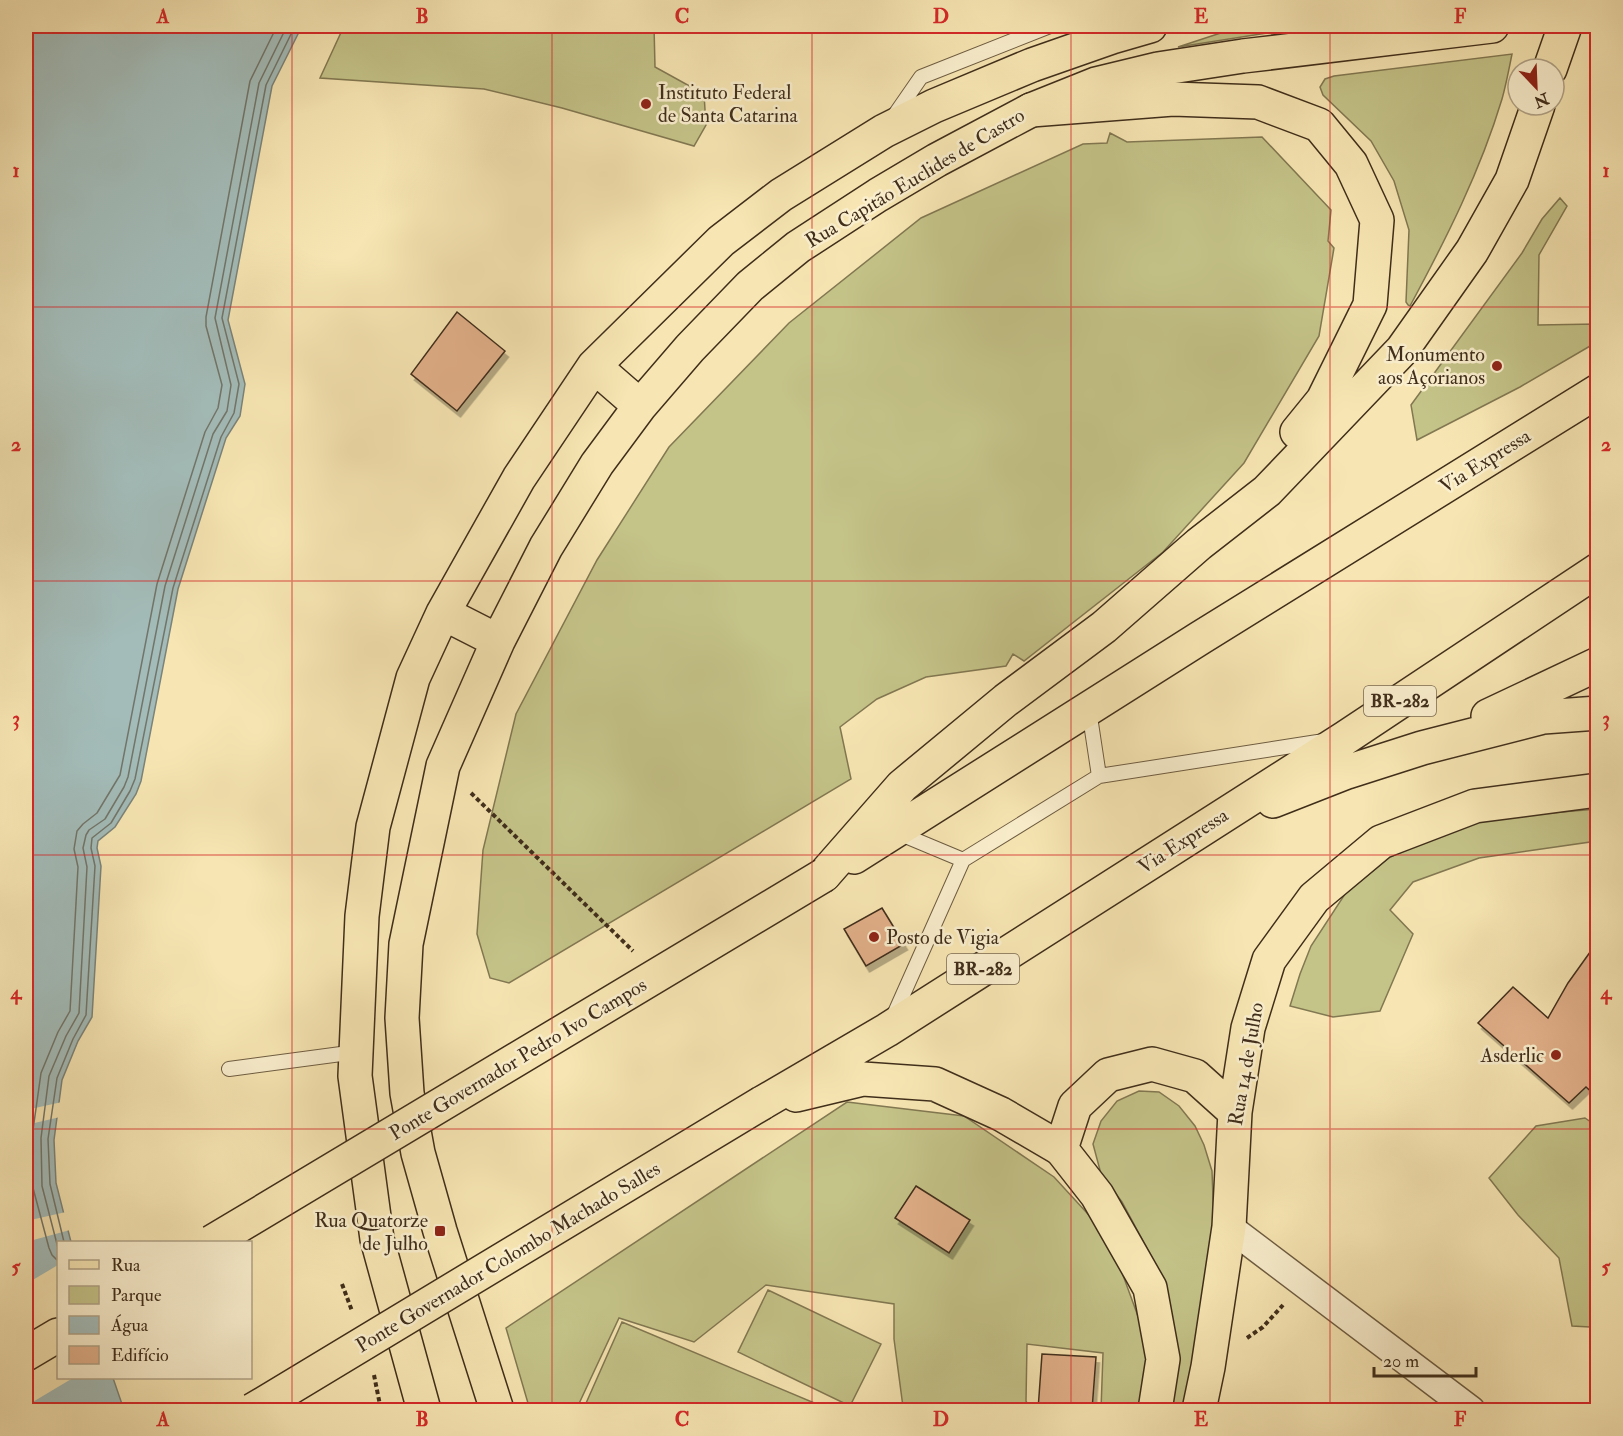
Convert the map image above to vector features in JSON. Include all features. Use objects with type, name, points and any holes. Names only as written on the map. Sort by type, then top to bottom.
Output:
[{"type":"main road","name":"Rua Capitão Euclides de Castro","points":[[424,1410],[377,1239],[355,1076],[362,916],[373,827],[412,678],[443,613],[519,478],[594,366],[721,241],[781,195],[884,131],[934,106],[1032,65],[1150,26]]},
{"type":"main road","name":"Rua Capitão Euclides de Castro","points":[[497,1410],[417,1153],[407,1093],[402,1018],[406,944],[443,766],[498,641],[546,547],[597,464],[640,406],[690,348],[750,286],[798,247],[878,195],[1031,110],[1096,84],[1158,69],[1243,56],[1492,26]]},
{"type":"main road","points":[[1554,57],[1565,26]]},
{"type":"main road","points":[[1031,110],[1173,99],[1258,102],[1319,125],[1351,164],[1377,220],[1370,305],[1323,400],[1199,544]]},
{"type":"main road","points":[[824,875],[902,786],[1006,700],[1104,627],[1199,544],[1267,491],[1402,350],[1472,250],[1512,180],[1534,117]]},
{"type":"main road","points":[[594,366],[640,406]]},
{"type":"main road","name":"Via Expressa","points":[[824,875],[1598,391]]},
{"type":"main road","name":"Via Expressa","points":[[762,1103],[887,1030],[1201,830],[1345,738],[1598,570]]},
{"type":"main road","points":[[443,613],[498,641]]},
{"type":"main road","points":[[1422,748],[1598,664]]},
{"type":"main road","points":[[1201,830],[1347,772],[1422,748],[1543,717],[1598,713]]},
{"type":"main road","name":"Rua 14 de Julho","points":[[1199,1410],[1208,1367],[1229,1227],[1235,1113],[1248,1028],[1269,960],[1314,897],[1381,842],[1475,806],[1598,789]]},
{"type":"main road","name":"Ponte Governador Pedro Ivo Campos","points":[[214,1241],[824,875]]},
{"type":"main road","points":[[1061,1149],[1075,1106],[1108,1076],[1152,1064],[1195,1076],[1235,1113]]},
{"type":"main road","points":[[762,1103],[863,1079],[935,1084],[1001,1114],[1061,1149],[1097,1195],[1150,1288],[1163,1359],[1155,1410]]},
{"type":"main road","name":"Ponte Governador Colombo Machado Salles","points":[[253,1410],[762,1103]]},
{"type":"main road","points":[[26,1354],[57,1336]]},
{"type":"street","points":[[1229,1227],[1471,1410]]},
{"type":"lane","points":[[884,131],[921,77],[1050,26]]},
{"type":"lane","points":[[1089,708],[1099,776]]},
{"type":"lane","points":[[887,1030],[963,860],[1099,776],[1345,738]]},
{"type":"lane","points":[[894,832],[963,860]]},
{"type":"lane","points":[[229,1069],[356,1052]]},
{"type":"path","points":[[443,766],[638,956]]},
{"type":"green space","points":[[344,26],[654,26],[655,67],[704,94],[706,125],[694,146],[562,108],[484,89],[320,78]]},
{"type":"green space","points":[[1242,26],[1312,26],[1178,47]]},
{"type":"green space","points":[[1512,54],[1511,57],[1506,57],[1506,83],[1502,99],[1473,179],[1410,306],[1406,302],[1409,230],[1394,181],[1371,141],[1323,95],[1320,87],[1325,79]]},
{"type":"green space","points":[[1110,133],[1127,142],[1262,137],[1331,210],[1328,241],[1334,248],[1319,336],[1244,463],[1163,552],[1024,661],[1013,654],[1006,666],[926,677],[877,699],[840,727],[851,779],[509,983],[490,978],[477,934],[483,850],[516,714],[597,560],[669,447],[789,323],[921,218],[1083,144],[1107,143]]},
{"type":"green space","points":[[1560,198],[1567,206],[1539,255],[1538,325],[1597,324],[1597,342],[1520,387],[1417,440],[1411,405],[1522,253],[1542,219]]},
{"type":"green space","points":[[1597,809],[1597,841],[1479,858],[1413,882],[1390,910],[1413,934],[1380,1011],[1333,1017],[1290,1006],[1311,946],[1345,894],[1390,857],[1480,819]]},
{"type":"green space","points":[[1139,1091],[1159,1092],[1179,1106],[1195,1126],[1212,1171],[1214,1226],[1187,1410],[1169,1410],[1164,1280],[1122,1202],[1101,1174],[1093,1144],[1101,1121],[1117,1101]]},
{"type":"green space","points":[[847,1102],[964,1116],[1054,1177],[1109,1237],[1154,1360],[1146,1410],[1101,1410],[1103,1353],[1027,1344],[1026,1401],[1031,1410],[902,1410],[894,1339],[894,1304],[766,1285],[694,1342],[619,1318],[576,1410],[530,1410],[506,1328]]},
{"type":"green space","points":[[1585,1118],[1598,1127],[1598,1320],[1590,1327],[1572,1326],[1559,1258],[1518,1215],[1489,1178],[1536,1126]]},
{"type":"green space","points":[[768,1290],[881,1344],[850,1406],[738,1352]]},
{"type":"green space","points":[[622,1322],[831,1410],[583,1410]]},
{"type":"water","points":[[26,26],[302,26],[272,86],[228,320],[245,384],[240,416],[226,438],[178,589],[141,781],[136,794],[115,827],[98,841],[97,848],[101,866],[92,1017],[78,1041],[62,1080],[54,1140],[56,1183],[71,1241],[57,1241],[57,1379],[113,1379],[124,1410],[26,1410]]},
{"type":"pier","points":[[62,1102],[60,1117],[26,1125],[26,1110]]},
{"type":"pier","points":[[66,1212],[70,1230],[26,1242],[26,1221]]},
{"type":"pier","points":[[57,1266],[57,1379],[71,1379],[26,1406],[26,1284]]},
{"type":"building","points":[[457,312],[505,351],[457,411],[411,374]]},
{"type":"building","name":"Posto de Vigia","points":[[882,908],[904,944],[866,966],[844,929]]},
{"type":"building","name":"Asderlic","points":[[1598,947],[1598,1098],[1586,1087],[1569,1103],[1478,1023],[1513,987],[1548,1018],[1568,983],[1593,948]]},
{"type":"building","points":[[916,1186],[970,1220],[949,1253],[895,1218]]},
{"type":"building","points":[[1042,1354],[1096,1357],[1092,1410],[1038,1410]]},
{"type":"place","name":"Instituto Federal de Santa Catarina","points":[[646,104]]},
{"type":"place","name":"Monumento aos Açorianos","points":[[1497,366]]},
{"type":"place","name":"Posto de Vigia","points":[[874,937]]},
{"type":"place","name":"Asderlic","points":[[1556,1055]]},
{"type":"place","name":"Rua Quatorze de Julho","points":[[440,1231]]}]
